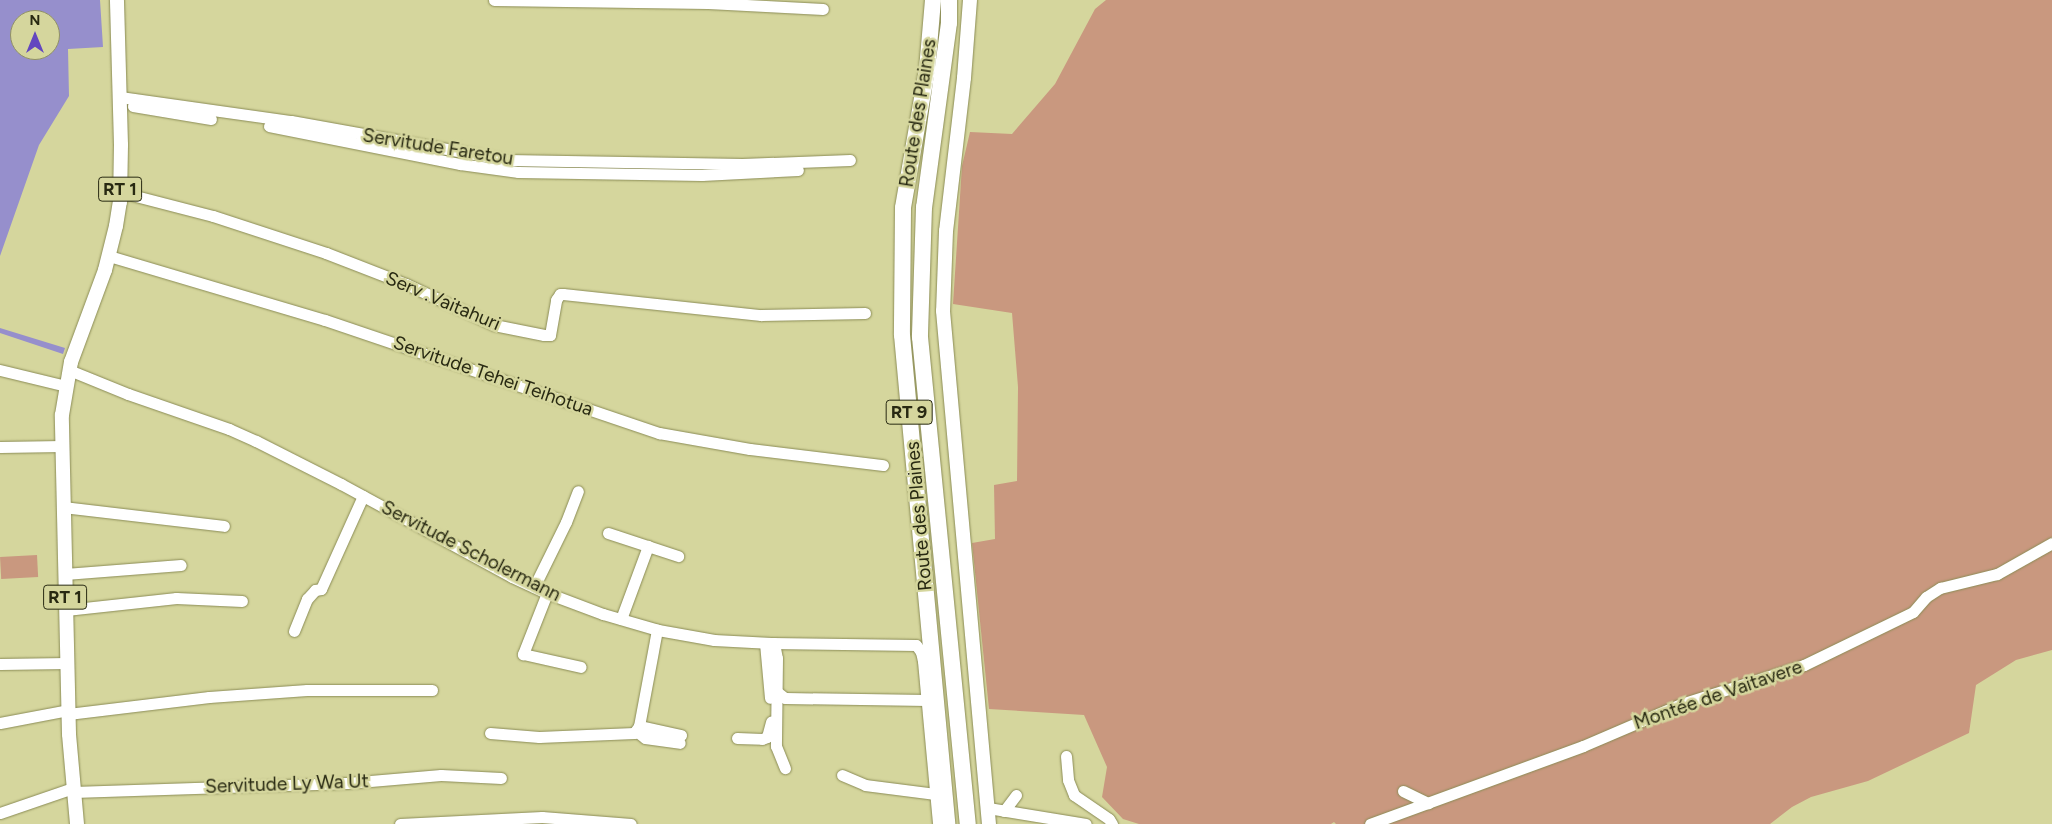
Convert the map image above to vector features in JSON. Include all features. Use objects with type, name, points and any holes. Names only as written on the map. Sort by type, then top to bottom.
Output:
[{"type":"highway","name":"Route des Plaines","points":[[933,0],[927,70],[904,208],[902,335],[947,824]]},
{"type":"highway","name":"Route des Plaines","points":[[950,0],[949,23],[924,206],[920,337],[968,824]]},
{"type":"main road","name":"RT 1","points":[[77,824],[68,714],[62,415],[69,370],[77,342],[109,256],[116,226],[120,192],[117,0]]},
{"type":"main road","name":"Route des Plaines","points":[[970,0],[964,78],[946,231],[943,311],[989,824]]},
{"type":"street","points":[[494,0],[708,3],[823,9]]},
{"type":"street","name":"Servitude Faretou","points":[[120,100],[291,121],[507,160],[742,164],[850,160]]},
{"type":"street","name":"Servitude Faretou","points":[[120,100],[173,114],[275,127],[460,164],[518,172],[702,175],[798,170]]},
{"type":"street","name":"Serv .Vaitahuri","points":[[120,192],[213,216],[326,253],[406,284],[494,325],[544,336],[550,334],[556,300],[560,294],[761,316],[865,313]]},
{"type":"street","name":"Servitude Tehei Teihotua","points":[[109,256],[325,320],[659,433],[759,450],[883,465]]},
{"type":"street","points":[[0,370],[66,386]]},
{"type":"street","name":"Servitude Scholermann","points":[[69,370],[128,394],[229,429],[363,496],[534,587],[621,620],[657,630],[714,640],[769,643],[910,644],[919,648],[923,661],[927,700]]},
{"type":"street","points":[[0,448],[62,446]]},
{"type":"street","points":[[534,587],[566,522],[578,491]]},
{"type":"street","points":[[294,631],[307,598],[315,590],[321,589],[363,496]]},
{"type":"street","points":[[63,508],[224,526]]},
{"type":"street","points":[[608,533],[678,556]]},
{"type":"street","name":"Montée de Vaitavere","points":[[1370,824],[1583,746],[1673,706],[1804,665],[1913,612],[1926,597],[1940,588],[1997,574],[2052,543]]},
{"type":"street","points":[[621,620],[648,546]]},
{"type":"street","points":[[65,574],[181,565]]},
{"type":"street","points":[[547,593],[523,654],[581,667]]},
{"type":"street","points":[[66,610],[176,598],[242,601]]},
{"type":"street","points":[[657,630],[638,729],[645,738],[680,739]]},
{"type":"street","points":[[769,643],[776,650],[776,746],[785,768]]},
{"type":"street","points":[[737,738],[762,739],[769,735],[769,643]]},
{"type":"street","points":[[0,664],[67,663]]},
{"type":"street","points":[[0,723],[209,697],[306,690],[432,690]]},
{"type":"street","points":[[777,692],[785,698],[927,700],[938,824]]},
{"type":"street","points":[[0,728],[68,714]]},
{"type":"street","points":[[490,733],[539,737],[638,729]]},
{"type":"street","points":[[1066,756],[1068,780],[1074,795],[1109,819],[1112,824]]},
{"type":"street","points":[[842,775],[865,785],[935,794]]},
{"type":"street","name":"Servitude Ly Wa Ut","points":[[0,813],[73,790],[347,783],[442,776],[501,778]]},
{"type":"street","points":[[1403,791],[1428,803]]},
{"type":"street","points":[[1004,811],[1016,796]]},
{"type":"street","points":[[988,808],[1086,824]]},
{"type":"street","points":[[400,824],[542,817],[631,824]]},
{"type":"shaded area","points":[[0,0],[100,0],[103,47],[68,49],[69,96],[39,145],[0,256]]},
{"type":"shaded area","points":[[1106,0],[2052,0],[2052,650],[2016,660],[1976,685],[1969,733],[1868,781],[1811,797],[1792,807],[1770,824],[1336,824],[1334,822],[1331,824],[1139,824],[1123,819],[1102,797],[1107,767],[1084,715],[989,709],[972,543],[995,539],[994,485],[1017,481],[1018,387],[1012,313],[953,304],[962,166],[970,132],[1012,134],[1055,84],[1095,9]]},
{"type":"shaded area","points":[[0,328],[65,348],[63,354],[0,333]]},
{"type":"shaded area","points":[[37,555],[38,577],[1,579],[0,557]]}]
